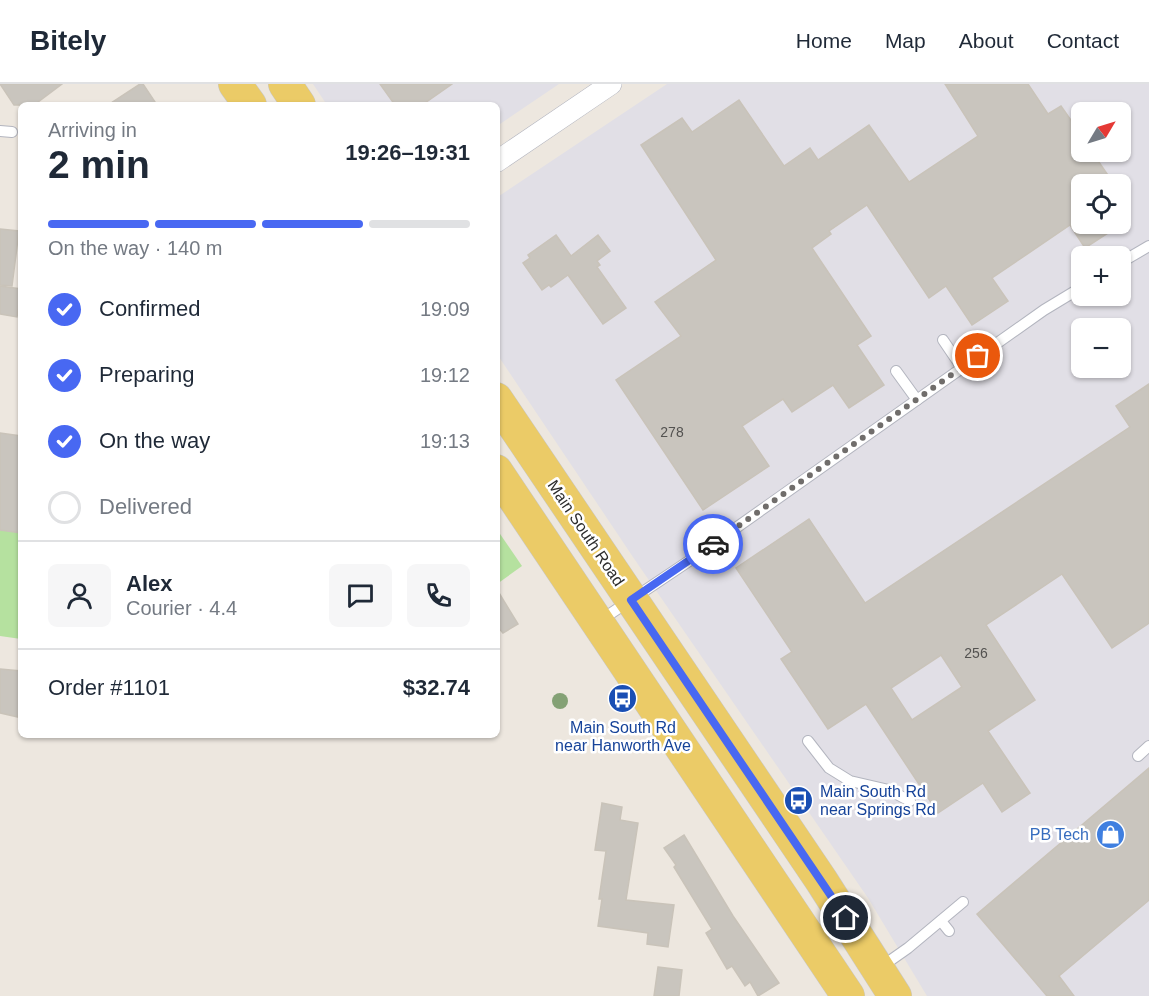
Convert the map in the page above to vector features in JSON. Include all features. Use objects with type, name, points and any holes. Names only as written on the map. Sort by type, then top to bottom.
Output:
[{"type":"main road","points":[[235,84],[247,102]]},
{"type":"main road","points":[[285,84],[297,102]]},
{"type":"main road","name":"Main South Road","points":[[500,405],[815,870],[887,982]]},
{"type":"main road","points":[[500,477],[848,996]]},
{"type":"street","points":[[500,159],[611,84]]},
{"type":"lane","points":[[0,131],[12,132]]},
{"type":"lane","points":[[1131,257],[1149,246]]},
{"type":"lane","points":[[599,622],[1044,310],[1071,294]]},
{"type":"lane","points":[[943,340],[962,368]]},
{"type":"lane","points":[[896,371],[917,400]]},
{"type":"lane","points":[[808,741],[829,768],[850,782],[889,790],[910,801]]},
{"type":"lane","points":[[1138,756],[1149,746]]},
{"type":"lane","points":[[887,982],[941,921],[963,903]]},
{"type":"lane","points":[[941,921],[949,931]]},
{"type":"shaded area","points":[[313,84],[559,84],[500,124],[500,102],[325,102]]},
{"type":"shaded area","points":[[667,84],[1149,84],[1149,996],[927,996],[868,898],[635,560],[500,358],[500,195]]},
{"type":"green space","points":[[0,525],[18,528],[18,639],[0,636]]},
{"type":"green space","points":[[500,534],[522,566],[500,582]]},
{"type":"building","points":[[0,84],[62,84],[38,102],[18,102],[18,105],[14,105]]},
{"type":"building","points":[[143,84],[155,102],[113,102]]},
{"type":"building","points":[[380,84],[452,84],[426,102],[393,102]]},
{"type":"building","points":[[945,84],[1028,84],[1048,114],[1061,106],[1071,120],[1071,162],[1099,162],[1107,174],[1071,174],[1071,227],[1070,225],[992,278],[1008,301],[972,325],[946,286],[929,298],[867,205],[829,231],[831,234],[812,248],[871,336],[857,345],[884,385],[849,408],[833,385],[792,412],[783,399],[742,426],[769,466],[703,510],[616,380],[681,336],[655,302],[716,260],[641,145],[682,118],[692,132],[739,100],[784,166],[810,148],[818,160],[869,125],[909,182],[978,136]]},
{"type":"building","points":[[0,229],[18,231],[12,286],[0,285]]},
{"type":"building","points":[[1076,234],[1107,234],[1088,246],[1084,246]]},
{"type":"building","points":[[556,235],[571,256],[598,235],[610,251],[597,261],[600,265],[597,267],[626,308],[603,324],[568,275],[551,287],[549,285],[542,290],[523,263],[530,258],[528,255]]},
{"type":"building","points":[[0,286],[18,289],[17,317],[0,314]]},
{"type":"building","points":[[1149,384],[1149,623],[1112,648],[1062,574],[986,625],[1035,700],[988,731],[1030,793],[1002,812],[983,783],[938,813],[866,704],[828,729],[781,659],[792,652],[736,568],[809,519],[865,603],[1130,427],[1116,406]],"holes":[[[941,655],[962,687],[912,720],[891,688]]]},
{"type":"building","points":[[0,433],[18,436],[18,533],[0,530]]},
{"type":"building","points":[[500,595],[518,624],[503,633],[500,630]]},
{"type":"building","points":[[0,669],[18,671],[18,717],[0,713]]},
{"type":"building","name":"PB Tech","points":[[1149,768],[1149,900],[1059,976],[1074,996],[1047,996],[977,914]]},
{"type":"building","points":[[602,803],[622,807],[620,820],[638,823],[626,900],[674,905],[668,947],[647,944],[648,933],[598,926],[602,899],[599,899],[606,851],[595,850]]},
{"type":"building","points":[[684,835],[733,916],[779,983],[758,996],[750,982],[745,986],[732,966],[727,969],[706,933],[712,929],[664,848]]},
{"type":"building","points":[[658,967],[682,970],[679,996],[654,996]]},
{"type":"way so far","points":[[713,544],[978,356]]},
{"type":"place","name":"Main South Rd near Hanworth Ave","points":[[623,699]]},
{"type":"place","name":"Main South Rd near Springs Rd","points":[[799,800]]},
{"type":"place","name":"PB Tech","points":[[1110,834]]},
{"type":"route","points":[[713,544],[631,600],[846,918]]}]
